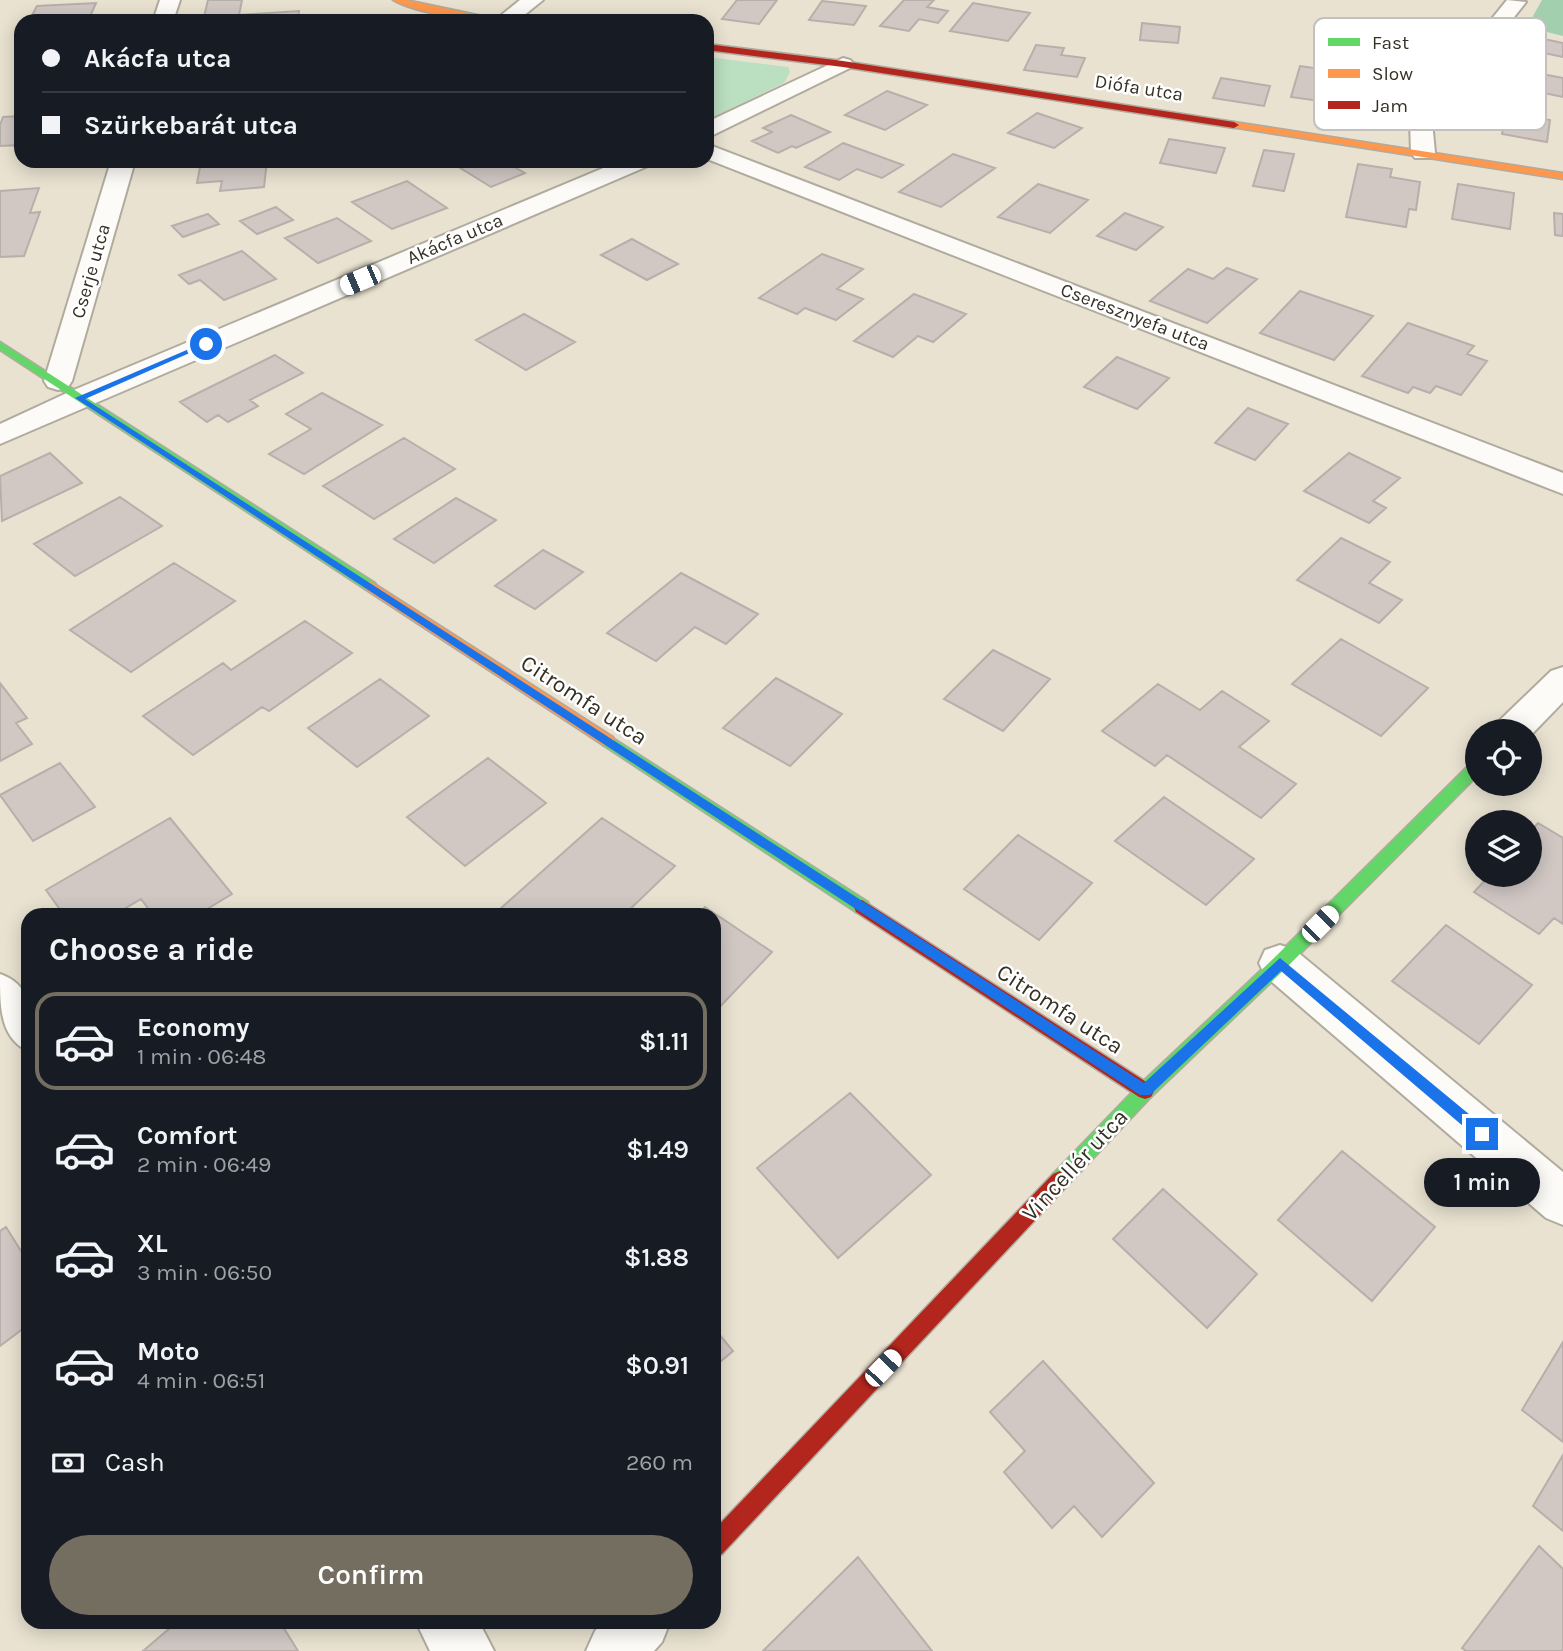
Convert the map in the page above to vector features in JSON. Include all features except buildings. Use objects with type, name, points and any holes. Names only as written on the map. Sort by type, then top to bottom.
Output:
[{"type":"street","points":[[397,0],[454,14]]},
{"type":"street","points":[[513,14],[533,0]]},
{"type":"street","points":[[1503,18],[1516,2]]},
{"type":"street","name":"Diófa utca","points":[[714,48],[843,64],[1563,176]]},
{"type":"street","points":[[714,128],[843,64]]},
{"type":"street","points":[[1422,130],[1423,153]]},
{"type":"street","name":"Cseresznyefa utca","points":[[714,154],[1563,484]]},
{"type":"street","name":"Cserje utca","points":[[58,381],[121,168]]},
{"type":"street","name":"Akácfa utca","points":[[0,435],[79,398],[623,168]]},
{"type":"street","name":"Citromfa utca","points":[[0,345],[1145,1091]]},
{"type":"street","points":[[1524,719],[1563,680]]},
{"type":"street","name":"Vincellér utca","points":[[721,1539],[1145,1091],[1280,963],[1465,778]]},
{"type":"street","points":[[1280,963],[1563,1202]]},
{"type":"street","points":[[0,992],[21,1022]]},
{"type":"street","points":[[449,1629],[465,1651]]},
{"type":"street","points":[[615,1651],[635,1629]]},
{"type":"green space","points":[[1542,0],[1563,0],[1563,36],[1546,32],[1546,18],[1532,18]]},
{"type":"green space","points":[[714,58],[788,67],[790,72],[784,83],[714,117]]},
{"type":"traffic: fast","points":[[0,345],[370,586]]},
{"type":"traffic: fast","points":[[608,741],[862,907]]},
{"type":"traffic: fast","points":[[1060,1180],[1145,1091],[1280,963],[1465,778]]},
{"type":"traffic: slow","points":[[397,0],[461,14]]},
{"type":"traffic: slow","points":[[1234,125],[1563,176]]},
{"type":"traffic: slow","points":[[370,586],[608,741]]},
{"type":"traffic: jam","points":[[714,48],[843,64],[1234,125]]},
{"type":"traffic: jam","points":[[862,907],[1145,1091]]},
{"type":"traffic: jam","points":[[721,1539],[1060,1180]]},
{"type":"route","points":[[206,344],[79,398],[1145,1091],[1280,963],[1482,1134]]}]
